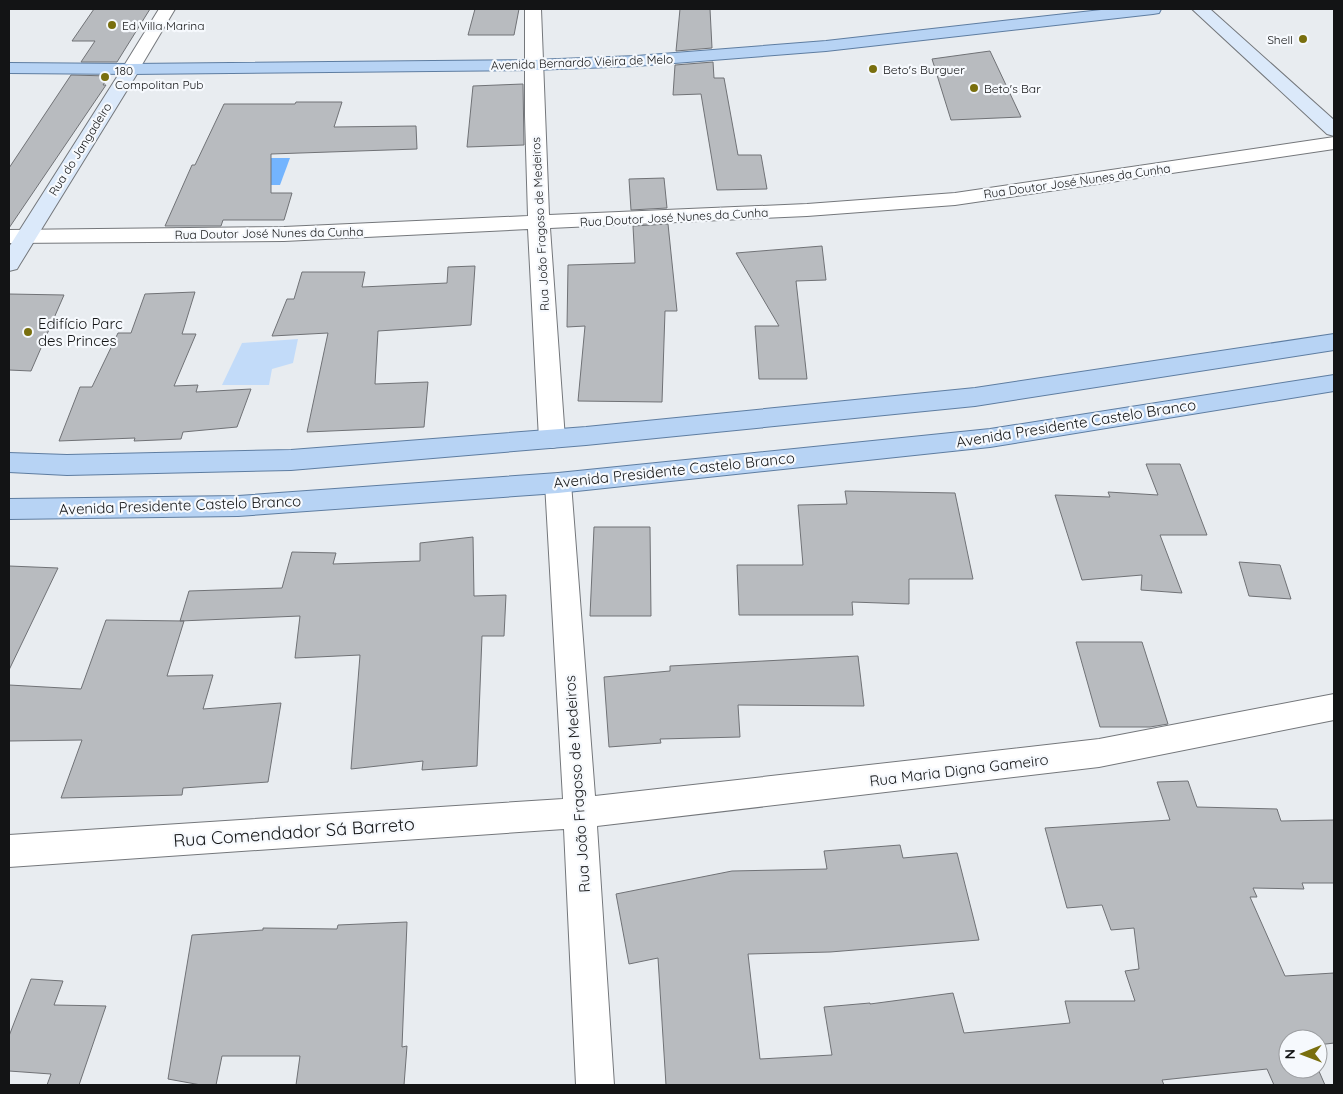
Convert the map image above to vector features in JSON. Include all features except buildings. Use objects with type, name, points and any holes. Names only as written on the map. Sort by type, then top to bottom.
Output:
[{"type":"main road","name":"Avenida Bernardo Vieira de Melo","points":[[9,68],[131,69],[533,65],[636,61],[826,46],[1154,9]]},
{"type":"main road","points":[[9,463],[68,465],[291,460],[552,439],[975,397],[1334,342]]},
{"type":"main road","name":"Avenida Presidente Castelo Branco","points":[[9,509],[238,506],[558,483],[990,438],[1334,383]]},
{"type":"street","name":"Rua do Jangadeiro","points":[[9,264],[17,237],[131,69],[168,9]]},
{"type":"street","name":"Rua João Fragoso de Medeiros","points":[[533,9],[533,65],[539,224],[552,439]]},
{"type":"street","points":[[1200,9],[1334,130]]},
{"type":"street","name":"Rua Doutor José Nunes da Cunha","points":[[17,237],[284,234],[539,224],[807,210],[954,198],[1112,177],[1334,143]]},
{"type":"street","name":"Rua João Fragoso de Medeiros","points":[[558,483],[580,813],[595,1085]]},
{"type":"street","name":"Rua Maria Digna Gameiro","points":[[580,813],[1099,753],[1334,707]]},
{"type":"street","name":"Rua Comendador Sá Barreto","points":[[9,851],[580,813]]},
{"type":"shaded area","points":[[298,339],[293,363],[272,369],[269,385],[222,385],[242,343]]},
{"type":"water","points":[[267,158],[290,158],[280,185],[257,185]]},
{"type":"place","name":"Ed Villa Marina","points":[[112,25]]},
{"type":"place","name":"Shell","points":[[1303,39]]},
{"type":"place","name":"Beto's Burguer","points":[[873,69]]},
{"type":"place","name":"180 Compolitan Pub","points":[[105,77]]},
{"type":"place","name":"Beto's Bar","points":[[974,88]]},
{"type":"place","name":"Edifício Parc des Princes","points":[[28,332]]}]
